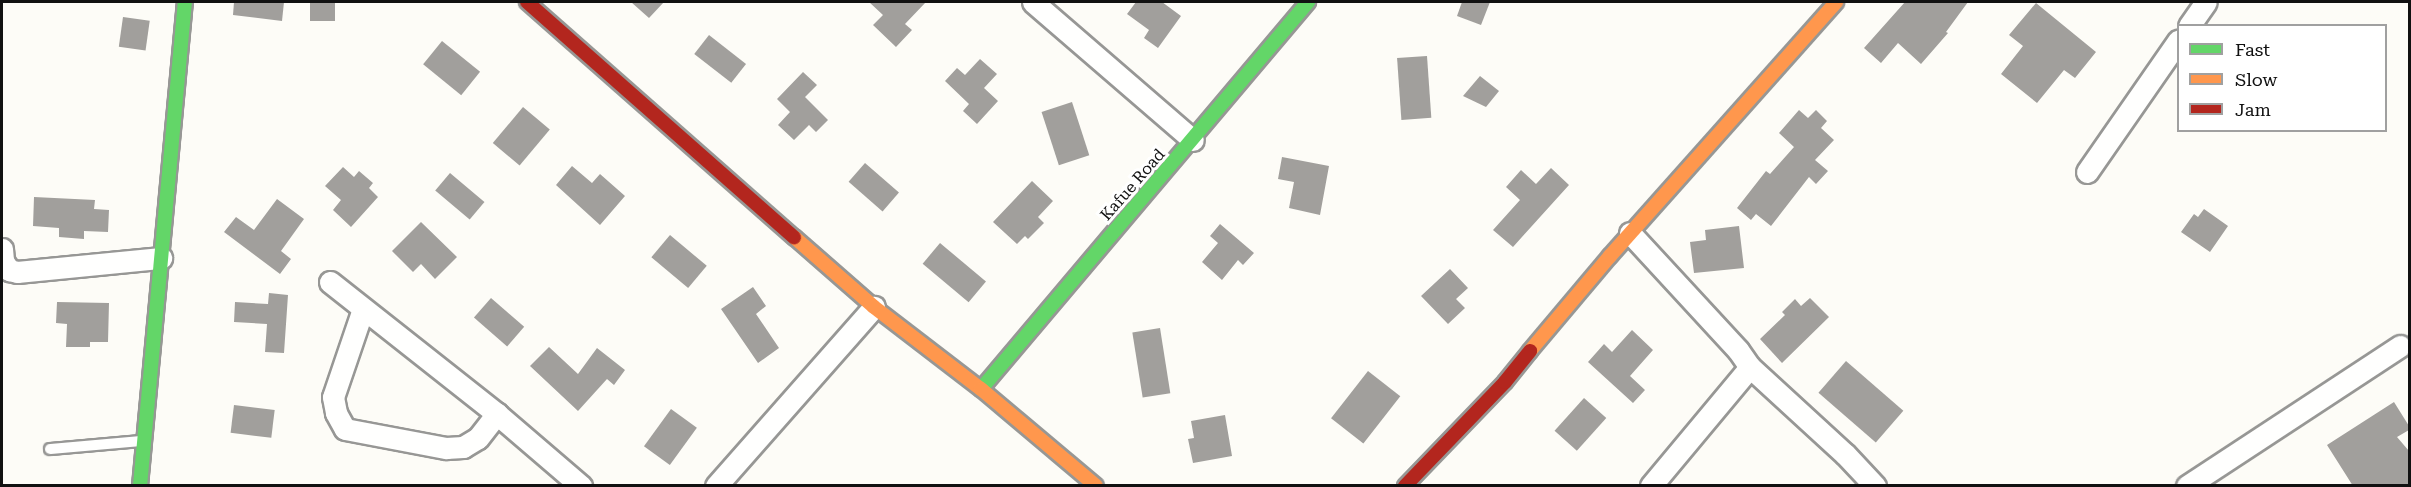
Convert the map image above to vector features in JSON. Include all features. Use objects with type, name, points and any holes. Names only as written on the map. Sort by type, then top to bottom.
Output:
[{"type":"street","points":[[140,486],[185,2]]},
{"type":"street","points":[[527,2],[874,307],[981,389],[1096,486]]},
{"type":"street","points":[[1033,2],[1193,140]]},
{"type":"street","name":"Kafue Road","points":[[981,389],[1308,2]]},
{"type":"street","points":[[1405,486],[1505,382],[1630,233],[1836,2]]},
{"type":"street","points":[[2190,24],[2206,2]]},
{"type":"street","points":[[2087,172],[2177,42]]},
{"type":"street","points":[[1630,233],[1738,350],[1750,367],[1845,454],[1875,486]]},
{"type":"street","points":[[2,249],[3,261],[9,270],[17,272],[161,258]]},
{"type":"street","points":[[330,282],[497,414],[581,486]]},
{"type":"street","points":[[716,486],[874,307]]},
{"type":"street","points":[[363,309],[333,397],[336,413],[345,429],[446,448],[463,447],[478,438],[497,414]]},
{"type":"street","points":[[2187,486],[2400,346]]},
{"type":"street","points":[[1651,486],[1750,367]]},
{"type":"lane","points":[[50,449],[144,440]]},
{"type":"building","points":[[234,2],[284,2],[282,21],[233,15]]},
{"type":"building","points":[[310,2],[335,2],[335,21],[310,21]]},
{"type":"building","points":[[631,2],[664,2],[649,18]]},
{"type":"building","points":[[869,2],[926,2],[905,24],[912,30],[896,47],[873,25],[883,15]]},
{"type":"building","points":[[1136,2],[1162,2],[1181,16],[1158,48],[1144,38],[1149,30],[1127,14]]},
{"type":"building","points":[[1462,2],[1490,2],[1481,25],[1457,16]]},
{"type":"building","points":[[1905,2],[1968,2],[1946,32],[1948,33],[1921,64],[1898,43],[1881,63],[1864,48]]},
{"type":"building","points":[[2036,3],[2096,52],[2075,78],[2064,70],[2037,103],[2001,74],[2023,46],[2009,35]]},
{"type":"building","points":[[123,17],[150,21],[146,50],[119,47]]},
{"type":"building","points":[[709,35],[746,64],[731,83],[694,54]]},
{"type":"building","points":[[442,41],[480,72],[461,95],[423,64]]},
{"type":"building","points":[[1427,56],[1431,118],[1401,120],[1397,58]]},
{"type":"building","points":[[980,59],[997,74],[984,88],[998,101],[977,124],[963,111],[969,104],[945,81],[957,68],[965,75]]},
{"type":"building","points":[[803,72],[817,85],[805,97],[828,120],[816,132],[809,125],[794,140],[778,125],[790,112],[777,99]]},
{"type":"building","points":[[1480,76],[1499,91],[1486,107],[1463,96]]},
{"type":"building","points":[[1072,102],[1089,155],[1059,165],[1042,112]]},
{"type":"building","points":[[523,107],[550,129],[520,166],[493,143]]},
{"type":"building","points":[[1799,110],[1808,118],[1816,110],[1827,121],[1821,128],[1834,140],[1815,160],[1828,171],[1816,184],[1809,177],[1771,226],[1756,214],[1751,220],[1737,208],[1766,171],[1770,174],[1794,147],[1779,133]]},
{"type":"building","points":[[1282,157],[1329,166],[1320,215],[1289,208],[1294,182],[1278,179]]},
{"type":"building","points":[[865,163],[899,193],[883,211],[849,182]]},
{"type":"building","points":[[572,166],[592,183],[600,174],[625,196],[600,225],[556,185]]},
{"type":"building","points":[[343,167],[354,177],[359,171],[373,183],[369,188],[378,197],[351,227],[333,210],[341,200],[325,186]]},
{"type":"building","points":[[1551,168],[1569,185],[1513,247],[1493,230],[1520,200],[1506,187],[1521,170],[1536,184]]},
{"type":"building","points":[[450,173],[484,202],[470,220],[435,191]]},
{"type":"building","points":[[1032,181],[1053,201],[1038,217],[1044,223],[1028,239],[1025,236],[1017,244],[993,222]]},
{"type":"building","points":[[34,197],[95,200],[94,209],[109,210],[108,232],[84,231],[84,239],[59,237],[59,228],[33,226]]},
{"type":"building","points":[[277,199],[304,219],[281,251],[291,259],[280,274],[224,232],[236,217],[254,230]]},
{"type":"building","points":[[2204,209],[2228,226],[2210,252],[2181,232],[2194,214],[2198,217]]},
{"type":"building","points":[[421,222],[457,257],[435,279],[421,264],[413,272],[392,251]]},
{"type":"building","points":[[1220,224],[1254,253],[1243,265],[1238,260],[1222,280],[1202,262],[1218,243],[1210,236]]},
{"type":"building","points":[[1739,226],[1744,268],[1694,273],[1690,242],[1706,240],[1705,230]]},
{"type":"building","points":[[670,235],[707,266],[688,288],[651,257]]},
{"type":"building","points":[[940,243],[986,282],[969,302],[923,264]]},
{"type":"building","points":[[1450,269],[1468,288],[1456,299],[1465,308],[1448,324],[1421,296]]},
{"type":"building","points":[[753,287],[766,306],[756,314],[779,348],[758,363],[721,309]]},
{"type":"building","points":[[269,293],[288,295],[284,353],[265,352],[267,324],[234,322],[235,302],[268,304]]},
{"type":"building","points":[[491,298],[524,327],[507,346],[474,318]]},
{"type":"building","points":[[1810,298],[1829,317],[1782,363],[1760,339],[1785,315],[1782,312],[1795,299],[1801,306]]},
{"type":"building","points":[[57,302],[109,303],[108,342],[90,342],[90,347],[66,347],[67,324],[56,323]]},
{"type":"building","points":[[1160,328],[1170,393],[1143,398],[1132,332]]},
{"type":"building","points":[[1632,330],[1653,350],[1630,376],[1645,390],[1633,403],[1588,362],[1604,344],[1612,352]]},
{"type":"building","points":[[549,347],[578,374],[597,348],[625,370],[614,385],[607,379],[578,411],[530,366]]},
{"type":"building","points":[[1846,361],[1903,411],[1876,443],[1818,393]]},
{"type":"building","points":[[1368,371],[1400,396],[1363,444],[1331,418]]},
{"type":"building","points":[[1584,398],[1606,418],[1577,451],[1555,431]]},
{"type":"building","points":[[2394,402],[2409,426],[2409,430],[2397,437],[2409,451],[2409,486],[2353,486],[2327,445]]},
{"type":"building","points":[[234,405],[275,410],[271,438],[231,433]]},
{"type":"building","points":[[671,409],[697,428],[670,465],[644,446]]},
{"type":"building","points":[[1225,415],[1232,456],[1193,463],[1188,439],[1194,438],[1191,421]]},
{"type":"traffic: fast","points":[[140,486],[185,2]]},
{"type":"traffic: fast","points":[[981,389],[1308,2]]},
{"type":"traffic: slow","points":[[1530,351],[1610,256],[1836,2]]},
{"type":"traffic: slow","points":[[794,237],[874,307],[981,389],[1096,486]]},
{"type":"traffic: jam","points":[[527,2],[794,237]]},
{"type":"traffic: jam","points":[[1405,486],[1505,382],[1530,351]]}]
